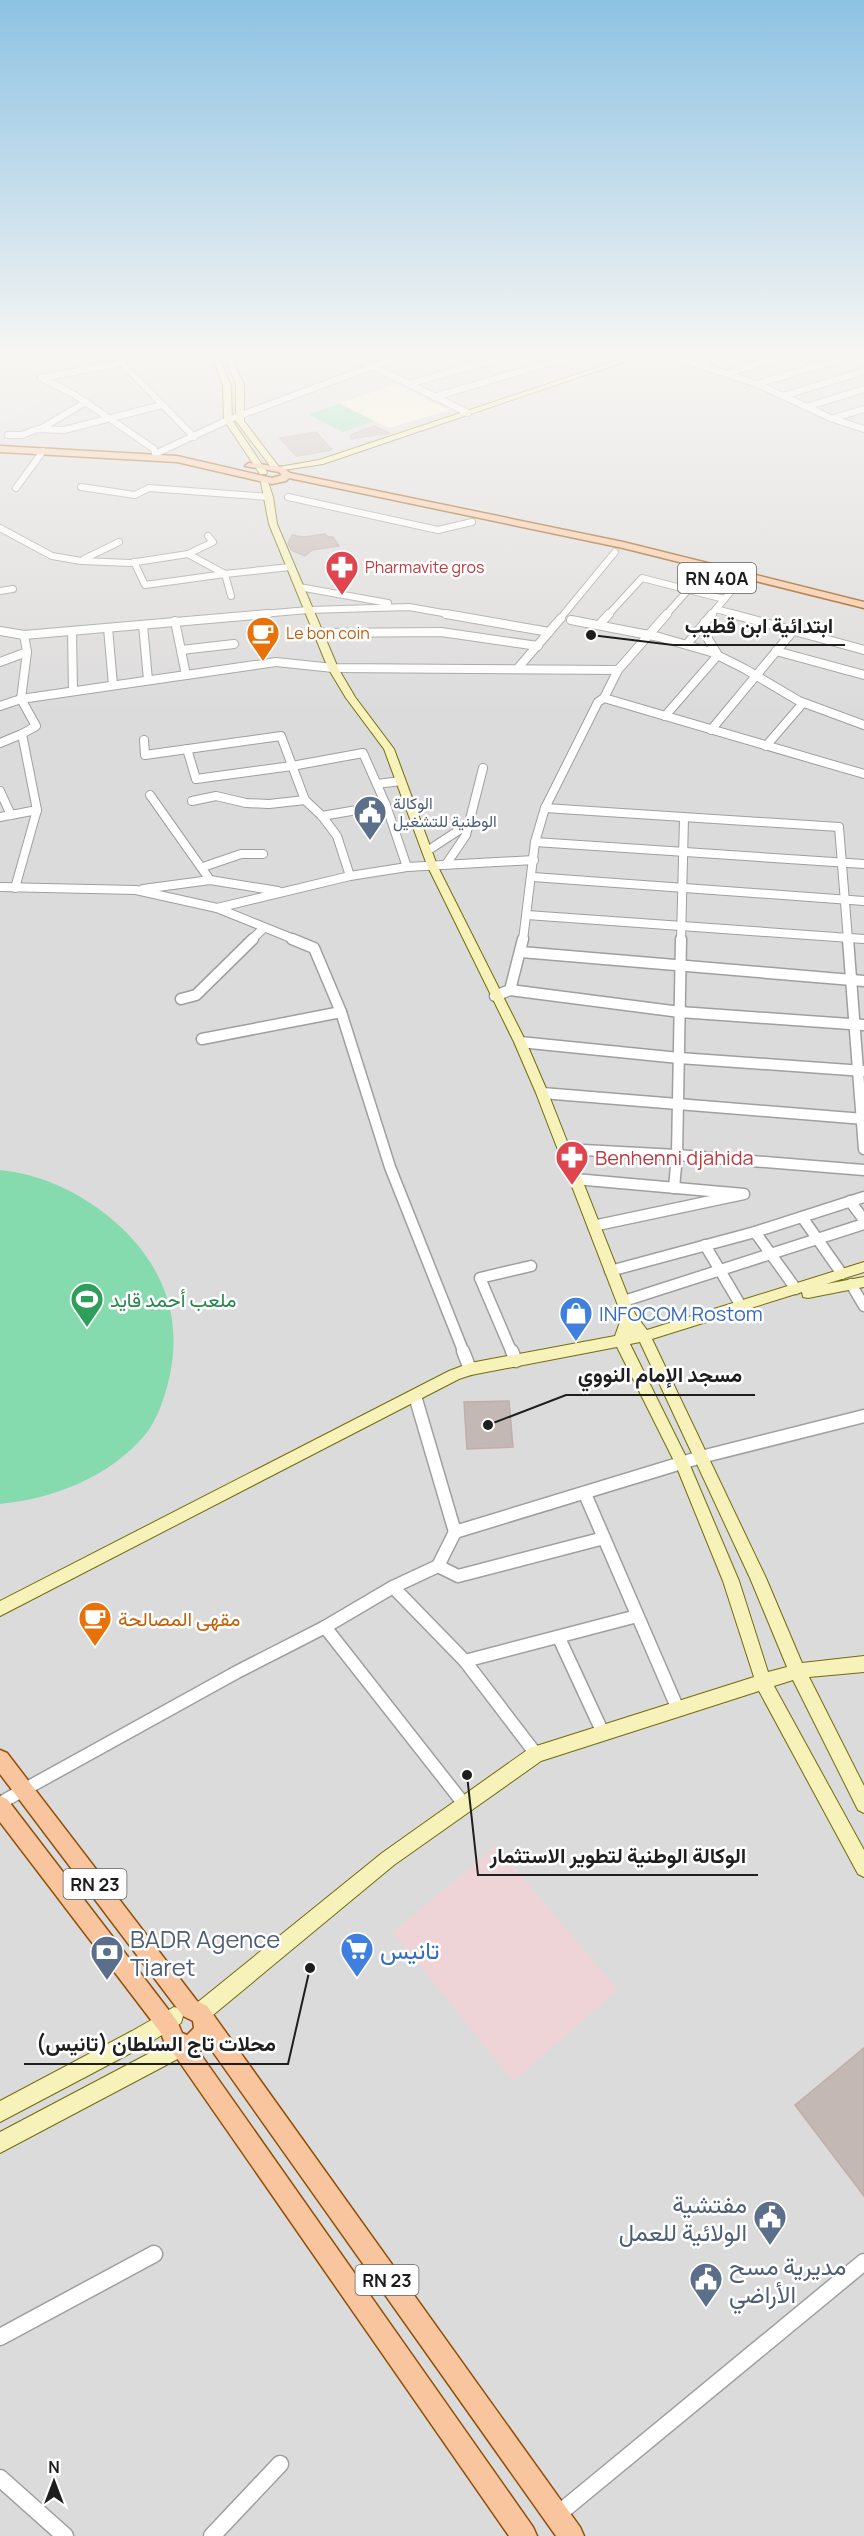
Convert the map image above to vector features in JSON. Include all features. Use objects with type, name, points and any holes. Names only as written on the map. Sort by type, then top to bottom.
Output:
[{"type":"main road","points":[[268,476],[273,524],[333,668],[351,698],[389,749],[432,865],[542,1093],[629,1316],[644,1336],[758,1578],[797,1671],[864,1804]]},
{"type":"main road","points":[[279,476],[283,478]]},
{"type":"main road","points":[[269,497],[283,478],[287,476]]},
{"type":"main road","name":"RN 40A","points":[[283,478],[308,479],[623,545],[864,605]]},
{"type":"main road","name":"RN 40A","points":[[283,478],[472,522],[615,552],[864,615]]},
{"type":"main road","points":[[741,1306],[852,1280],[864,1267]]},
{"type":"main road","points":[[0,1608],[470,1369],[644,1336],[796,1289],[852,1280]]},
{"type":"main road","points":[[629,1316],[621,1340],[682,1463],[731,1581],[763,1681],[864,1868]]},
{"type":"main road","points":[[0,2143],[184,2023],[388,1859],[536,1754],[677,1707],[797,1671],[864,1664]]},
{"type":"main road","name":"RN 23","points":[[0,1759],[184,2023],[524,2536]]},
{"type":"main road","name":"RN 23","points":[[0,1804],[184,2023],[572,2536]]},
{"type":"main road","points":[[0,2112],[184,2023]]},
{"type":"street","points":[[16,488],[25,476]]},
{"type":"street","points":[[81,487],[135,495],[149,488],[269,497]]},
{"type":"street","points":[[288,497],[438,530],[472,522]]},
{"type":"street","points":[[0,528],[52,555],[81,561],[134,562],[188,554],[213,542],[208,536]]},
{"type":"street","points":[[81,561],[119,542]]},
{"type":"street","points":[[518,668],[615,552]]},
{"type":"street","points":[[188,554],[225,574],[231,596]]},
{"type":"street","points":[[134,562],[145,585],[290,567]]},
{"type":"street","points":[[599,625],[642,578],[724,599]]},
{"type":"street","points":[[687,644],[738,583]]},
{"type":"street","points":[[299,587],[549,632]]},
{"type":"street","points":[[0,591],[13,589]]},
{"type":"street","points":[[510,990],[521,952],[535,842],[545,808],[598,702],[604,698],[618,670],[688,590]]},
{"type":"street","points":[[0,632],[24,635],[308,610],[409,607]]},
{"type":"street","points":[[716,609],[864,650]]},
{"type":"street","points":[[562,616],[571,620],[649,634],[687,644],[717,655],[803,703],[864,725]]},
{"type":"street","points":[[175,621],[186,675]]},
{"type":"street","points":[[705,622],[708,639],[717,655]]},
{"type":"street","points":[[143,625],[148,680]]},
{"type":"street","points":[[108,628],[113,685]]},
{"type":"street","points":[[72,631],[73,691]]},
{"type":"street","points":[[711,730],[754,675],[793,631]]},
{"type":"street","points":[[319,633],[441,632],[538,646]]},
{"type":"street","points":[[0,743],[36,726],[21,699],[27,652],[24,635]]},
{"type":"street","points":[[181,650],[234,644]]},
{"type":"street","points":[[776,651],[864,675]]},
{"type":"street","points":[[0,662],[27,652]]},
{"type":"street","points":[[665,717],[717,655]]},
{"type":"street","points":[[0,706],[21,699],[276,662],[333,668],[618,670]]},
{"type":"street","points":[[604,698],[864,774]]},
{"type":"street","points":[[766,746],[803,703]]},
{"type":"street","points":[[15,888],[37,810],[22,734]]},
{"type":"street","points":[[144,740],[145,755],[281,736],[304,800],[322,816],[337,836],[350,876]]},
{"type":"street","points":[[187,750],[196,779],[292,766],[363,753],[386,805],[407,867]]},
{"type":"street","points":[[447,863],[466,836],[483,768]]},
{"type":"street","points":[[377,784],[401,781]]},
{"type":"street","points":[[0,791],[11,815]]},
{"type":"street","points":[[150,795],[210,880]]},
{"type":"street","points":[[192,801],[216,796],[246,803],[269,804],[304,800]]},
{"type":"street","points":[[322,816],[386,805]]},
{"type":"street","points":[[545,808],[838,827],[851,980],[859,1024],[864,1148]]},
{"type":"street","points":[[0,817],[37,810]]},
{"type":"street","points":[[674,1188],[679,1103],[684,818]]},
{"type":"street","points":[[427,851],[470,823]]},
{"type":"street","points":[[535,842],[864,864]]},
{"type":"street","points":[[203,867],[242,854],[263,854]]},
{"type":"street","points":[[217,908],[350,876],[407,867],[534,860]]},
{"type":"street","points":[[532,877],[864,901]]},
{"type":"street","points":[[0,887],[136,890],[210,880],[283,891]]},
{"type":"street","points":[[136,890],[217,908],[314,948],[341,1012],[390,1167],[470,1369]]},
{"type":"street","points":[[527,915],[864,939]]},
{"type":"street","points":[[181,999],[196,995],[264,928]]},
{"type":"street","points":[[521,952],[864,981]]},
{"type":"street","points":[[495,996],[510,990],[680,1012],[859,1024]]},
{"type":"street","points":[[202,1039],[341,1012]]},
{"type":"street","points":[[519,1042],[679,1058],[861,1071]]},
{"type":"street","points":[[542,1093],[863,1119]]},
{"type":"street","points":[[564,1149],[677,1155],[864,1170]]},
{"type":"street","points":[[575,1179],[744,1194],[593,1226]]},
{"type":"street","points":[[610,1271],[755,1232],[864,1197]]},
{"type":"street","points":[[624,1301],[864,1222],[850,1201]]},
{"type":"street","points":[[802,1217],[852,1280],[864,1306]]},
{"type":"street","points":[[755,1232],[796,1289]]},
{"type":"street","points":[[705,1245],[741,1306]]},
{"type":"street","points":[[516,1361],[480,1278],[531,1266]]},
{"type":"street","points":[[0,1804],[237,1672],[326,1627],[393,1587],[438,1566],[455,1532],[415,1396]]},
{"type":"street","points":[[455,1532],[701,1457],[864,1416]]},
{"type":"street","points":[[585,1494],[677,1707]]},
{"type":"street","points":[[438,1566],[458,1576],[604,1538]]},
{"type":"street","points":[[393,1587],[465,1661],[536,1754]]},
{"type":"street","points":[[465,1661],[637,1616]]},
{"type":"street","points":[[326,1627],[464,1804]]},
{"type":"street","points":[[559,1638],[603,1733]]},
{"type":"street","points":[[0,2337],[153,2254]]},
{"type":"street","points":[[556,2516],[864,2262]]},
{"type":"street","points":[[212,2536],[280,2464]]},
{"type":"street","points":[[0,2478],[65,2536]]},
{"type":"shaded area","points":[[0,476],[864,476],[864,2536],[0,2536]]},
{"type":"shaded area","points":[[496,1846],[618,1990],[513,2081],[393,1932]]},
{"type":"green space","name":"ملعب أحمد قايد","points":[[0,1170],[42,1179],[67,1190],[103,1212],[123,1229],[153,1267],[163,1287],[170,1309],[173,1357],[168,1383],[156,1418],[144,1436],[130,1450],[114,1463],[79,1484],[40,1497],[0,1504]]},
{"type":"building","points":[[325,534],[333,537],[339,546],[312,550],[305,556],[291,550],[288,543],[292,535],[303,537]]},
{"type":"building","points":[[509,1401],[513,1447],[467,1449],[464,1402]]},
{"type":"building","points":[[864,2048],[864,2196],[795,2105]]},
{"type":"place","name":"Pharmavite gros","points":[[342,596]]},
{"type":"place","name":"ابتدائية ابن قطيب","points":[[591,635]]},
{"type":"place","name":"Le bon coin","points":[[263,662]]},
{"type":"place","name":"الوكالة الوطنية للتشغيل","points":[[370,841]]},
{"type":"place","name":"Benhenni djahida","points":[[572,1186]]},
{"type":"place","name":"ملعب أحمد قايد","points":[[87,1328]]},
{"type":"place","name":"INFOCOM Rostom","points":[[576,1342]]},
{"type":"place","name":"مسجد الإمام النووي","points":[[488,1425]]},
{"type":"place","name":"مقهى المصالحة","points":[[95,1647]]},
{"type":"place","name":"الوكالة الوطنية لتطوير الاستثمار","points":[[467,1775]]},
{"type":"place","name":"محلات تاج السلطان (تانيس)","points":[[310,1968]]},
{"type":"place","name":"تانيس","points":[[357,1978]]},
{"type":"place","name":"BADR Agence Tiaret","points":[[107,1981]]},
{"type":"place","name":"مفتشية الولائية للعمل","points":[[770,2246]]},
{"type":"place","name":"مديرية مسح الأراضي","points":[[706,2308]]}]
